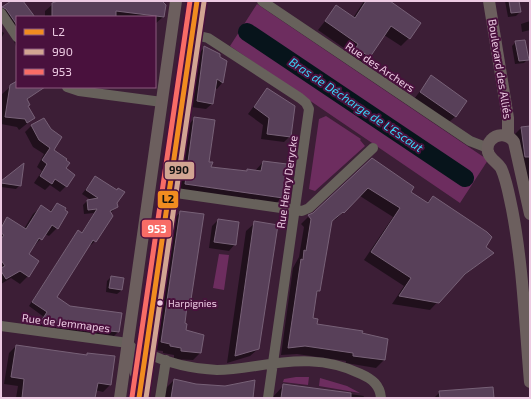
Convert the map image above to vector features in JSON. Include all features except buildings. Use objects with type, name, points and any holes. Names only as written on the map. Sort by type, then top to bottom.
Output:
[{"type":"main road","points":[[120,398],[176,1]]},
{"type":"main road","points":[[140,393],[197,1]]},
{"type":"main road","name":"Boulevard des Alliés","points":[[489,1],[508,118],[508,136]]},
{"type":"main road","name":"Boulevard des Alliés","points":[[488,148],[491,140],[496,136],[508,136],[514,142],[528,192],[530,214]]},
{"type":"main road","points":[[488,148],[490,157],[496,162],[504,179],[516,232],[530,382]]},
{"type":"main road","points":[[496,162],[503,163],[509,161],[516,151]]},
{"type":"street","name":"Rue des Archers","points":[[262,1],[470,141],[488,148]]},
{"type":"street","points":[[1,13],[16,36]]},
{"type":"street","name":"Rue Henry Derycke","points":[[192,34],[208,38],[306,103],[309,109],[309,118],[268,398]]},
{"type":"street","points":[[70,88],[79,91],[162,102]]},
{"type":"street","points":[[169,192],[302,212],[309,208],[373,148]]},
{"type":"street","name":"Rue de Jemmapes","points":[[1,326],[128,343]]},
{"type":"street","points":[[128,343],[136,352],[134,371],[140,393]]},
{"type":"street","points":[[146,353],[194,368],[217,370],[273,363],[311,361],[346,367],[373,381],[378,387],[381,398]]},
{"type":"street","points":[[160,398],[166,360]]},
{"type":"shaded area","points":[[257,4],[488,160],[460,203],[230,46]]},
{"type":"shaded area","points":[[326,116],[361,139],[360,140],[365,146],[315,191],[309,189],[319,119]]},
{"type":"shaded area","points":[[219,254],[229,255],[224,290],[213,288]]},
{"type":"shaded area","points":[[309,377],[308,385],[283,382],[284,379]]},
{"type":"shaded area","points":[[320,378],[347,386],[360,393],[319,386]]},
{"type":"waterway","name":"Bras de Décharge de L'Escaut","points":[[247,32],[465,178]]},
{"type":"transit line","name":"953","points":[[132,397],[190,1]]},
{"type":"transit line","name":"L2","points":[[139,398],[197,1]]},
{"type":"transit line","name":"990","points":[[146,398],[204,2]]},
{"type":"place","name":"Harpignies","points":[[160,303]]}]
